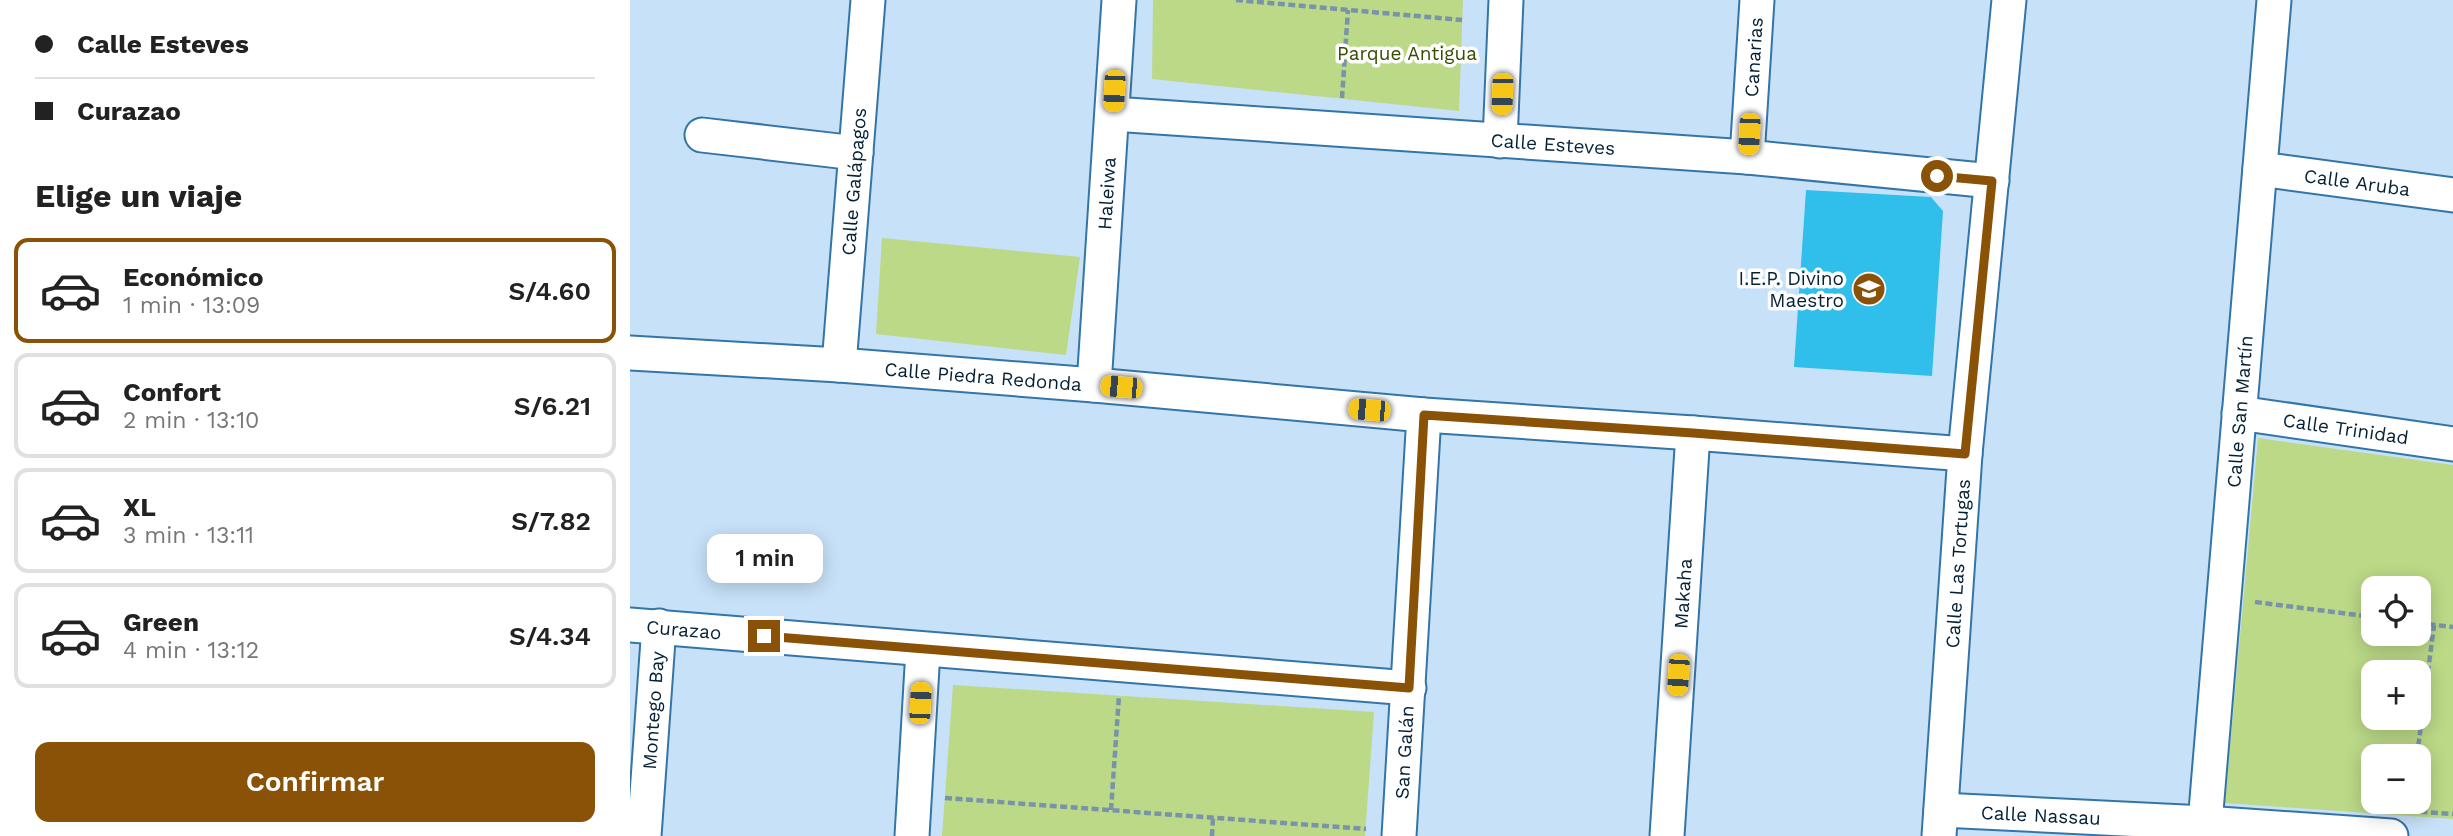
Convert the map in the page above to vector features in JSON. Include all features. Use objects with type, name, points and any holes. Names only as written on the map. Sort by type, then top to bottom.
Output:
[{"type":"street","name":"Calle Galápagos","points":[[839,365],[868,0]]},
{"type":"street","name":"Haleiwa","points":[[1094,385],[1119,0]]},
{"type":"street","points":[[1500,141],[1506,0]]},
{"type":"street","name":"Canarias","points":[[1747,157],[1757,0]]},
{"type":"street","name":"Calle Las Tortugas","points":[[1940,823],[1965,454],[2009,0]]},
{"type":"street","name":"Calle San Martín","points":[[2205,823],[2274,0]]},
{"type":"street","name":"Calle Esteves","points":[[1113,114],[1747,157],[1992,181]]},
{"type":"street","points":[[702,135],[856,153]]},
{"type":"street","name":"Calle Aruba","points":[[2260,169],[2453,195]]},
{"type":"street","name":"Calle Piedra Redonda","points":[[630,353],[839,365],[1424,415],[1965,454]]},
{"type":"street","name":"Calle Trinidad","points":[[2239,413],[2453,444]]},
{"type":"street","name":"San Galán","points":[[1399,836],[1424,415]]},
{"type":"street","name":"Makaha","points":[[1667,836],[1693,433]]},
{"type":"street","name":"Curazao","points":[[644,626],[1409,688]]},
{"type":"street","name":"Montego Bay","points":[[644,626],[644,836]]},
{"type":"street","points":[[912,836],[923,650]]},
{"type":"street","name":"Calle Nassau","points":[[1940,823],[2401,824]]},
{"type":"path","points":[[1236,0],[1462,20]]},
{"type":"path","points":[[1342,99],[1348,10]]},
{"type":"path","points":[[2255,602],[2361,615]]},
{"type":"path","points":[[2431,625],[2453,627]]},
{"type":"path","points":[[2419,744],[2434,625]]},
{"type":"path","points":[[1111,810],[1119,695]]},
{"type":"path","points":[[945,798],[1366,829]]},
{"type":"path","points":[[1212,836],[1213,817]]},
{"type":"green space","name":"Parque Antigua","points":[[1153,0],[1463,0],[1459,111],[1152,79]]},
{"type":"green space","points":[[882,238],[1080,257],[1066,355],[876,334]]},
{"type":"green space","points":[[2258,438],[2453,465],[2453,819],[2382,814],[2431,814],[2431,744],[2361,744],[2361,813],[2225,803]]},
{"type":"green space","points":[[953,685],[1374,712],[1365,836],[942,836]]},
{"type":"building","name":"I.E.P. Divino Maestro","points":[[1806,190],[1931,197],[1943,211],[1932,376],[1794,367]]},
{"type":"place","name":"I.E.P. Divino Maestro","points":[[1869,289]]},
{"type":"route","points":[[764,636],[1409,688],[1424,415],[1965,454],[1992,181],[1937,176]]}]
